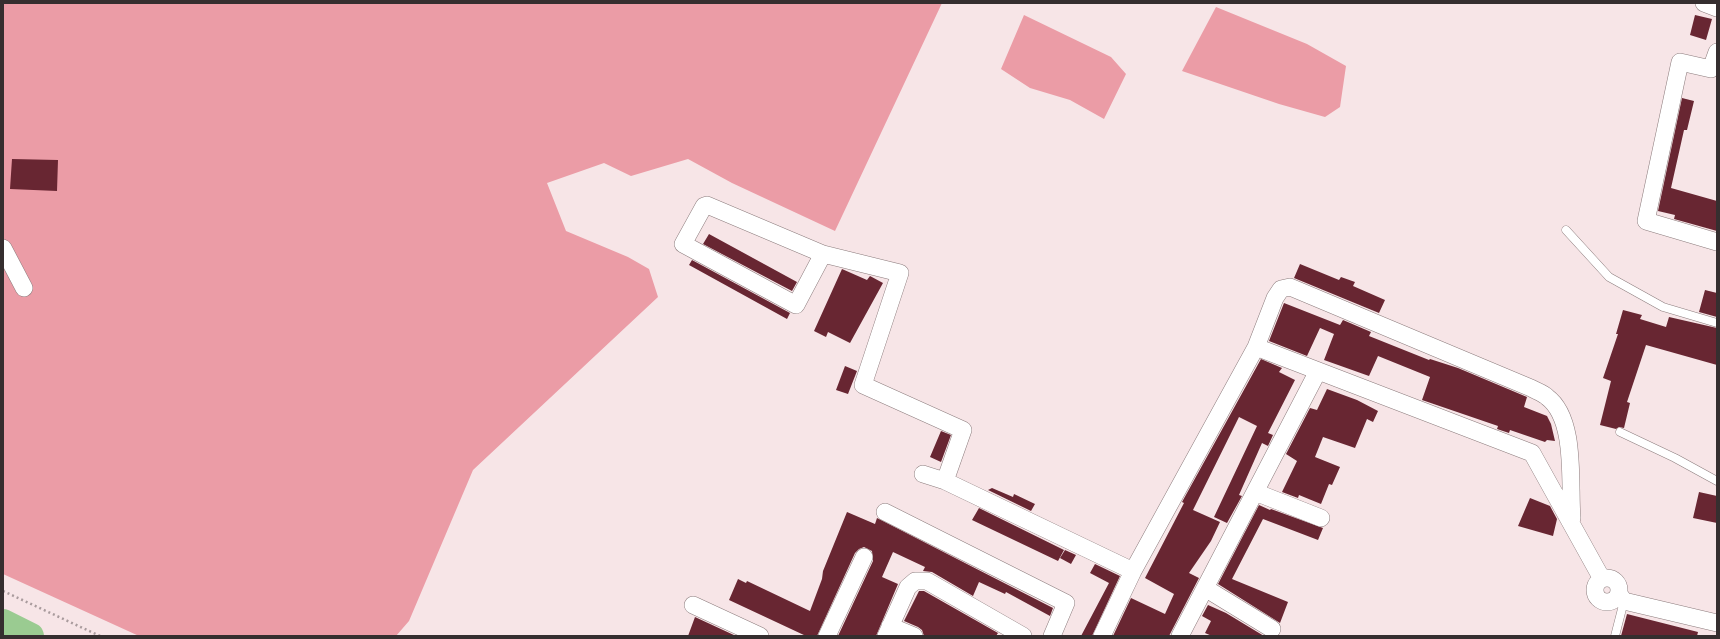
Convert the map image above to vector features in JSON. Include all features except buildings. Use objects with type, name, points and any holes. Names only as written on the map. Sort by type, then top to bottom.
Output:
[{"type":"street","points":[[1704,3],[1717,8]]},
{"type":"street","points":[[1717,52],[1711,69],[1680,62],[1646,221],[1717,242]]},
{"type":"street","points":[[823,254],[796,305],[683,244],[704,206],[707,205],[823,254],[900,273],[862,385],[963,430],[945,481]]},
{"type":"street","points":[[3,248],[24,288]]},
{"type":"street","points":[[1102,636],[1133,571],[1256,347],[1275,298],[1281,289],[1290,287],[1531,388],[1548,397],[1560,414],[1568,435],[1570,495],[1573,525]]},
{"type":"street","points":[[1256,347],[1532,453],[1602,579],[1595,588],[1595,592],[1599,600],[1606,603],[1622,597],[1717,623]]},
{"type":"street","points":[[1180,636],[1318,371]]},
{"type":"street","points":[[923,474],[945,481],[1133,571]]},
{"type":"street","points":[[1255,492],[1321,518]]},
{"type":"street","points":[[885,512],[1066,603],[1052,636]]},
{"type":"street","points":[[827,636],[864,557]]},
{"type":"street","points":[[914,636],[888,631],[908,587],[915,581],[927,581],[1006,631],[1023,636]]},
{"type":"street","points":[[1205,588],[1272,629]]},
{"type":"street","points":[[693,604],[760,636]]},
{"type":"lane","points":[[1566,230],[1609,277],[1663,307],[1717,323]]},
{"type":"lane","points":[[1620,432],[1675,458],[1717,481]]},
{"type":"lane","points":[[1615,636],[1622,597]]},
{"type":"path","points":[[3,591],[100,636]]},
{"type":"shaded area","points":[[3,3],[942,3],[835,231],[732,183],[688,159],[631,176],[604,163],[547,183],[566,231],[628,257],[649,269],[658,297],[473,470],[409,621],[396,636],[139,636],[3,574]]},
{"type":"shaded area","points":[[1216,7],[1307,44],[1346,66],[1340,107],[1325,117],[1279,104],[1182,71]]},
{"type":"shaded area","points":[[1024,15],[1111,57],[1126,74],[1104,119],[1070,100],[1030,88],[1001,69]]},
{"type":"waterway","points":[[3,622],[31,636]]}]
